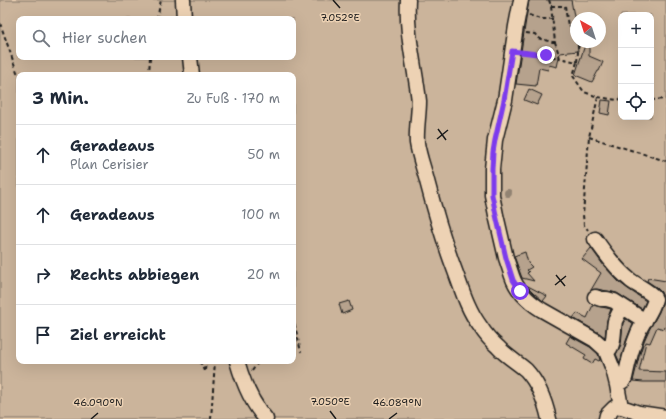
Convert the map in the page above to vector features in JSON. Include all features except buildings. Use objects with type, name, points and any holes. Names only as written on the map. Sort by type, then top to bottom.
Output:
[{"type":"street","points":[[183,0],[184,16]]},
{"type":"street","points":[[408,0],[407,15],[409,36],[419,110],[417,136],[418,146],[448,253],[474,318],[498,348],[525,370],[533,380],[545,401],[549,419]]},
{"type":"street","points":[[520,3],[504,100],[495,140],[492,169],[492,195],[506,258],[512,276],[517,287],[536,306],[595,340],[607,352],[617,385],[613,411],[666,417]]},
{"type":"street","points":[[190,60],[192,72]]},
{"type":"street","points":[[594,239],[620,271],[631,281],[654,297],[654,302],[649,314],[640,328],[634,342],[625,378],[617,385]]},
{"type":"street","points":[[595,297],[602,300],[607,298],[610,299],[645,320]]},
{"type":"street","points":[[607,352],[610,350],[616,319],[623,307]]},
{"type":"street","points":[[238,364],[256,407],[266,419]]},
{"type":"path","points":[[158,16],[161,0]]},
{"type":"path","points":[[549,0],[553,19],[555,42],[560,58]]},
{"type":"path","points":[[520,3],[538,18],[553,19]]},
{"type":"path","points":[[551,6],[565,6],[568,26],[570,26]]},
{"type":"path","points":[[0,23],[18,72]]},
{"type":"path","points":[[515,31],[535,34],[540,39],[555,42]]},
{"type":"path","points":[[579,48],[573,76],[584,92],[598,98],[618,100]]},
{"type":"path","points":[[512,51],[577,62]]},
{"type":"path","points":[[149,72],[150,60]]},
{"type":"path","points":[[594,239],[584,225],[583,215],[589,137],[598,98]]},
{"type":"path","points":[[654,100],[666,99]]},
{"type":"path","points":[[589,137],[666,161]]},
{"type":"path","points":[[296,330],[301,352]]},
{"type":"path","points":[[201,364],[204,371],[205,364]]},
{"type":"path","points":[[211,419],[215,364]]},
{"type":"shaded area","points":[[0,0],[666,0],[666,419],[0,419]]},
{"type":"route","points":[[520,291],[514,283],[509,269],[492,195],[493,152],[512,51],[546,55]]}]
